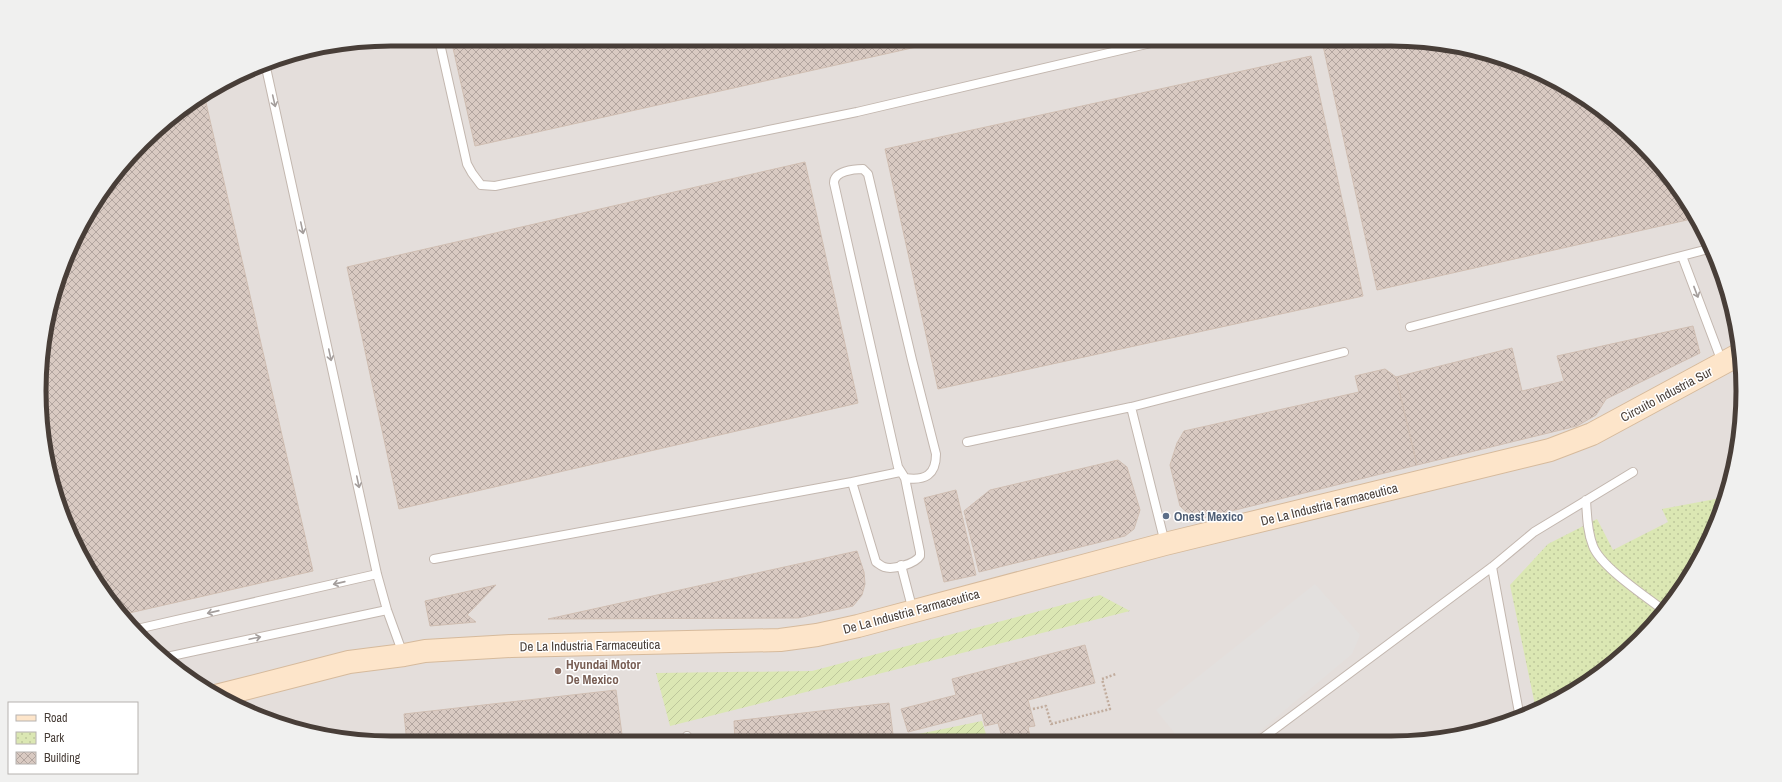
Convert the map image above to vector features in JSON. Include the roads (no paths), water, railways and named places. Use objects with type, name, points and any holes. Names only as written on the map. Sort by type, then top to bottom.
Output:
[{"type":"main road","name":"Circuito Industria Sur","points":[[1592,434],[1731,359]]},
{"type":"main road","name":"De La Industria Farmaceutica","points":[[225,694],[349,662],[425,651],[499,647],[780,640],[858,626],[1165,544],[1516,459],[1550,450],[1592,434]]},
{"type":"lane","points":[[441,46],[467,164],[481,185],[495,186],[856,112],[1138,46]]},
{"type":"lane","points":[[266,69],[378,574],[387,610],[404,655]]},
{"type":"lane","points":[[434,559],[852,482],[902,475],[916,480],[928,476],[934,469],[936,454],[868,174],[863,169],[857,169],[839,174],[834,183],[902,475],[920,556],[916,560],[890,568],[883,567],[876,562],[852,482]]},
{"type":"lane","points":[[1410,327],[1706,250]]},
{"type":"lane","points":[[1682,256],[1731,359]]},
{"type":"lane","points":[[967,442],[1131,407],[1344,352]]},
{"type":"lane","points":[[1131,407],[1165,544]]},
{"type":"lane","points":[[1265,736],[1492,567],[1534,532],[1633,472]]},
{"type":"lane","points":[[1586,500],[1589,536],[1593,548],[1601,560],[1660,607]]},
{"type":"lane","points":[[900,565],[913,611]]},
{"type":"lane","points":[[1492,567],[1519,712]]},
{"type":"lane","points":[[141,628],[378,574]]},
{"type":"lane","points":[[171,656],[387,610]]},
{"type":"place","name":"Onest Mexico","points":[[1166,516]]},
{"type":"place","name":"Hyundai Motor De Mexico","points":[[558,671]]}]
